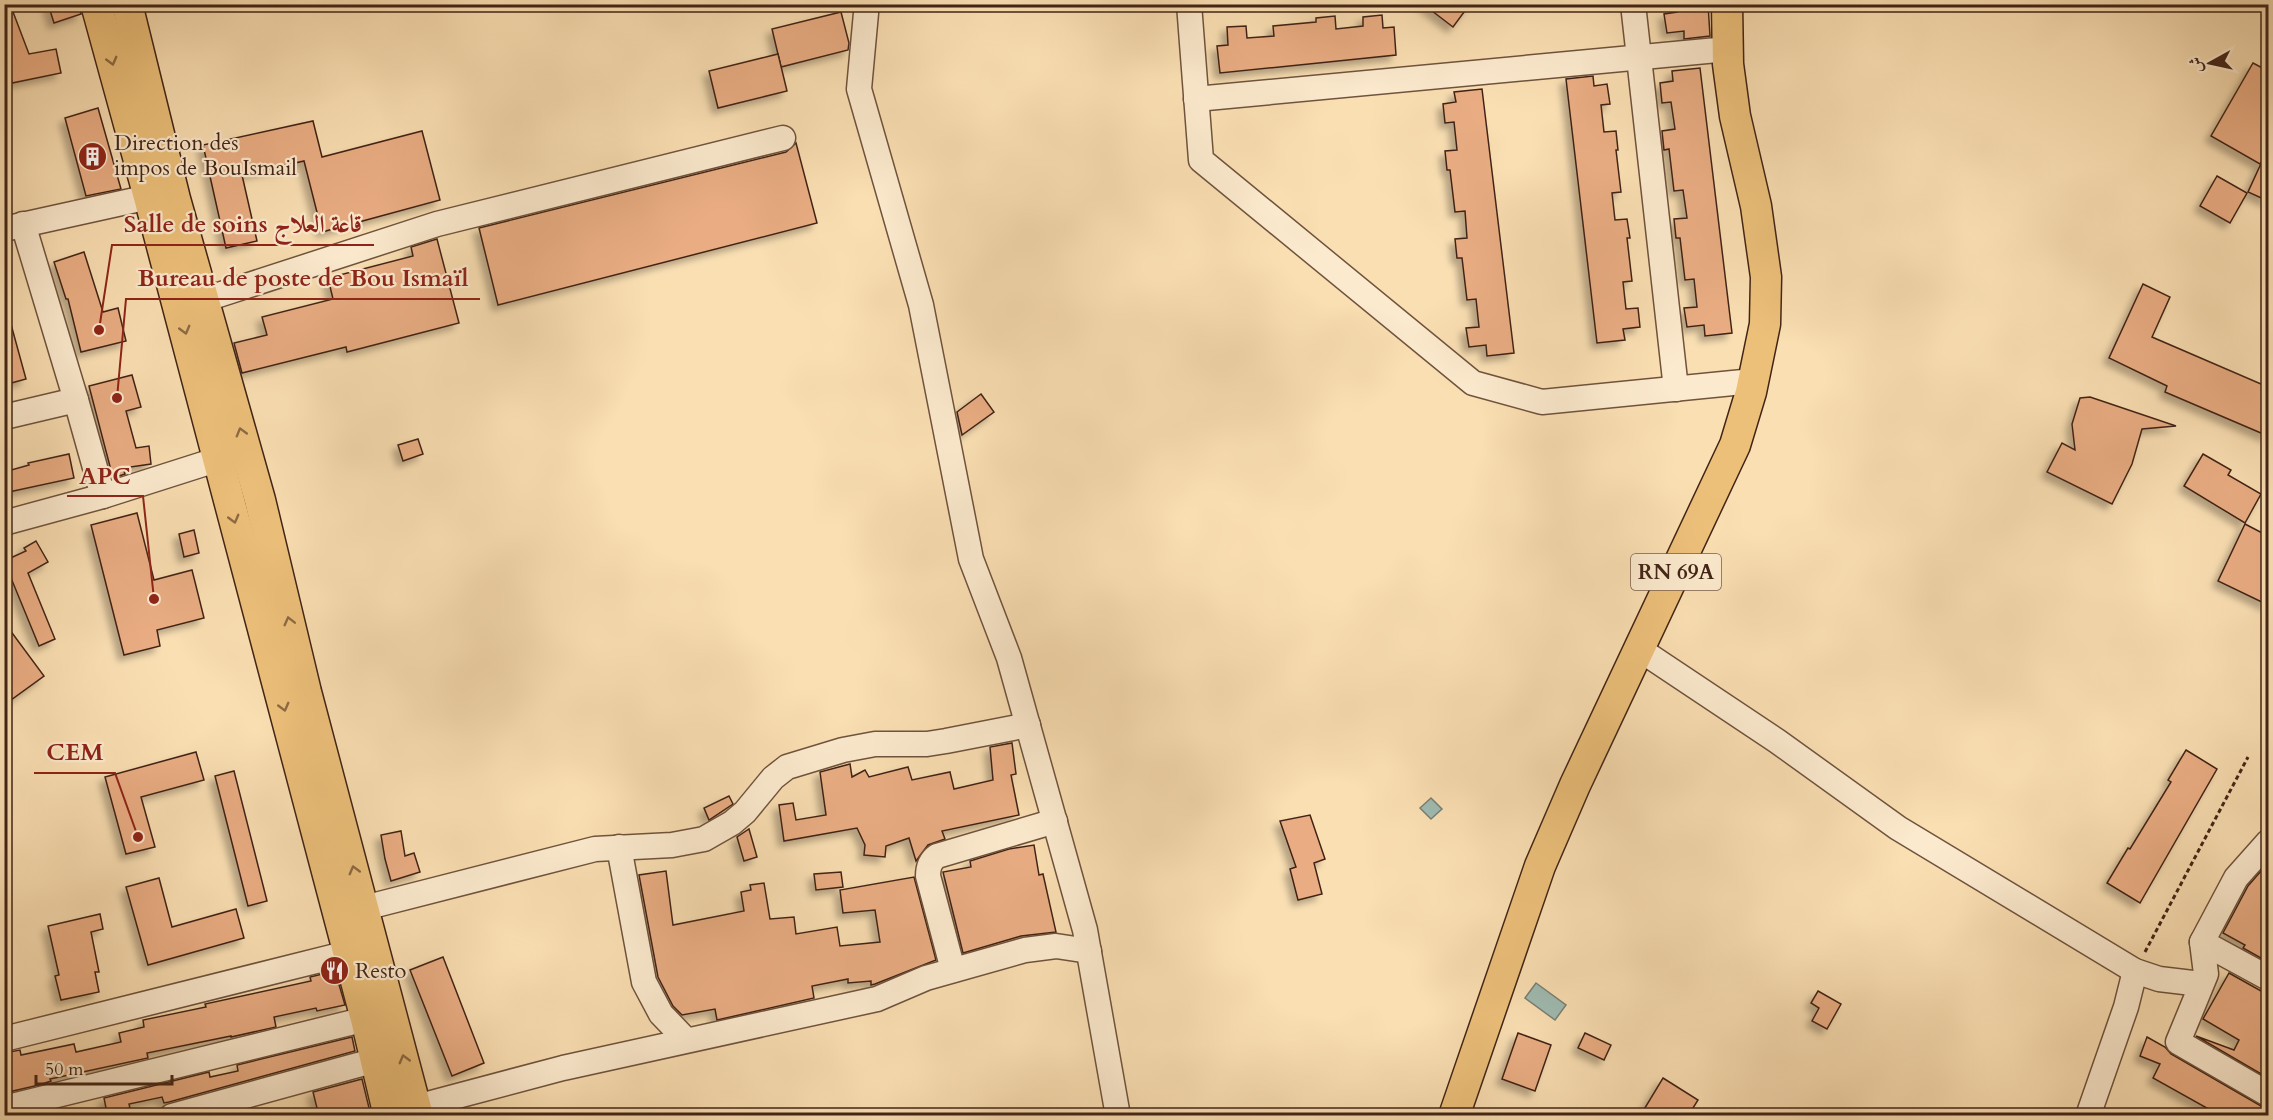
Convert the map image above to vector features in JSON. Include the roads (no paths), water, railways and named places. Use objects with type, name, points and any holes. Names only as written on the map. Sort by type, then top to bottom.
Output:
[{"type":"main road","points":[[96,4],[219,459],[376,1060],[408,1113]]},
{"type":"main road","points":[[127,4],[175,199],[260,500],[306,692],[364,908],[408,1113]]},
{"type":"main road","name":"RN 69A","points":[[1454,1116],[1540,866],[1575,784],[1735,445],[1753,381],[1765,324],[1766,277],[1756,206],[1736,116],[1728,50],[1727,4]]},
{"type":"street","points":[[1189,4],[1201,160],[1473,383],[1542,402],[1753,381]]},
{"type":"street","points":[[1633,4],[1676,389]]},
{"type":"street","points":[[866,13],[859,89],[921,305],[971,558],[1009,658],[1085,930],[1118,1116]]},
{"type":"street","points":[[1196,99],[1728,50]]},
{"type":"street","points":[[203,300],[437,224],[783,138]]},
{"type":"street","points":[[103,496],[76,400],[14,227],[149,197]]},
{"type":"street","points":[[4,417],[76,400]]},
{"type":"street","points":[[4,523],[103,496],[219,459]]},
{"type":"street","points":[[1639,649],[1777,741],[1898,828],[2135,971],[2159,979],[2201,984]]},
{"type":"street","points":[[364,908],[595,849],[672,845],[704,839],[732,823],[787,767],[843,750],[875,744],[946,741],[1028,725]]},
{"type":"street","points":[[953,970],[928,876],[932,860],[937,856],[1055,820]]},
{"type":"street","points":[[619,847],[644,982],[661,1014],[686,1040]]},
{"type":"street","points":[[2266,849],[2236,878],[2202,942],[2206,974],[2178,1042],[2268,1094]]},
{"type":"street","points":[[2202,942],[2268,978]]},
{"type":"street","points":[[408,1113],[564,1068],[877,999],[926,978],[1041,947],[1065,946],[1089,951]]},
{"type":"street","points":[[4,1039],[348,952]]},
{"type":"street","points":[[2088,1116],[2126,1007],[2135,971]]},
{"type":"street","points":[[4,1108],[366,1019]]},
{"type":"street","points":[[172,1116],[376,1060]]},
{"type":"water","points":[[1431,798],[1442,809],[1431,819],[1420,808]]},
{"type":"water","points":[[1536,983],[1566,1005],[1555,1020],[1525,998]]},
{"type":"place","name":"Direction des impos de BouIsmail","points":[[93,156]]},
{"type":"place","name":"Salle de soins قاعة العلاج","points":[[99,330]]},
{"type":"place","name":"Bureau de poste de Bou Ismaïl","points":[[117,398]]},
{"type":"place","name":"APC","points":[[154,599]]},
{"type":"place","name":"CEM","points":[[138,837]]},
{"type":"place","name":"Resto","points":[[334,971]]}]
